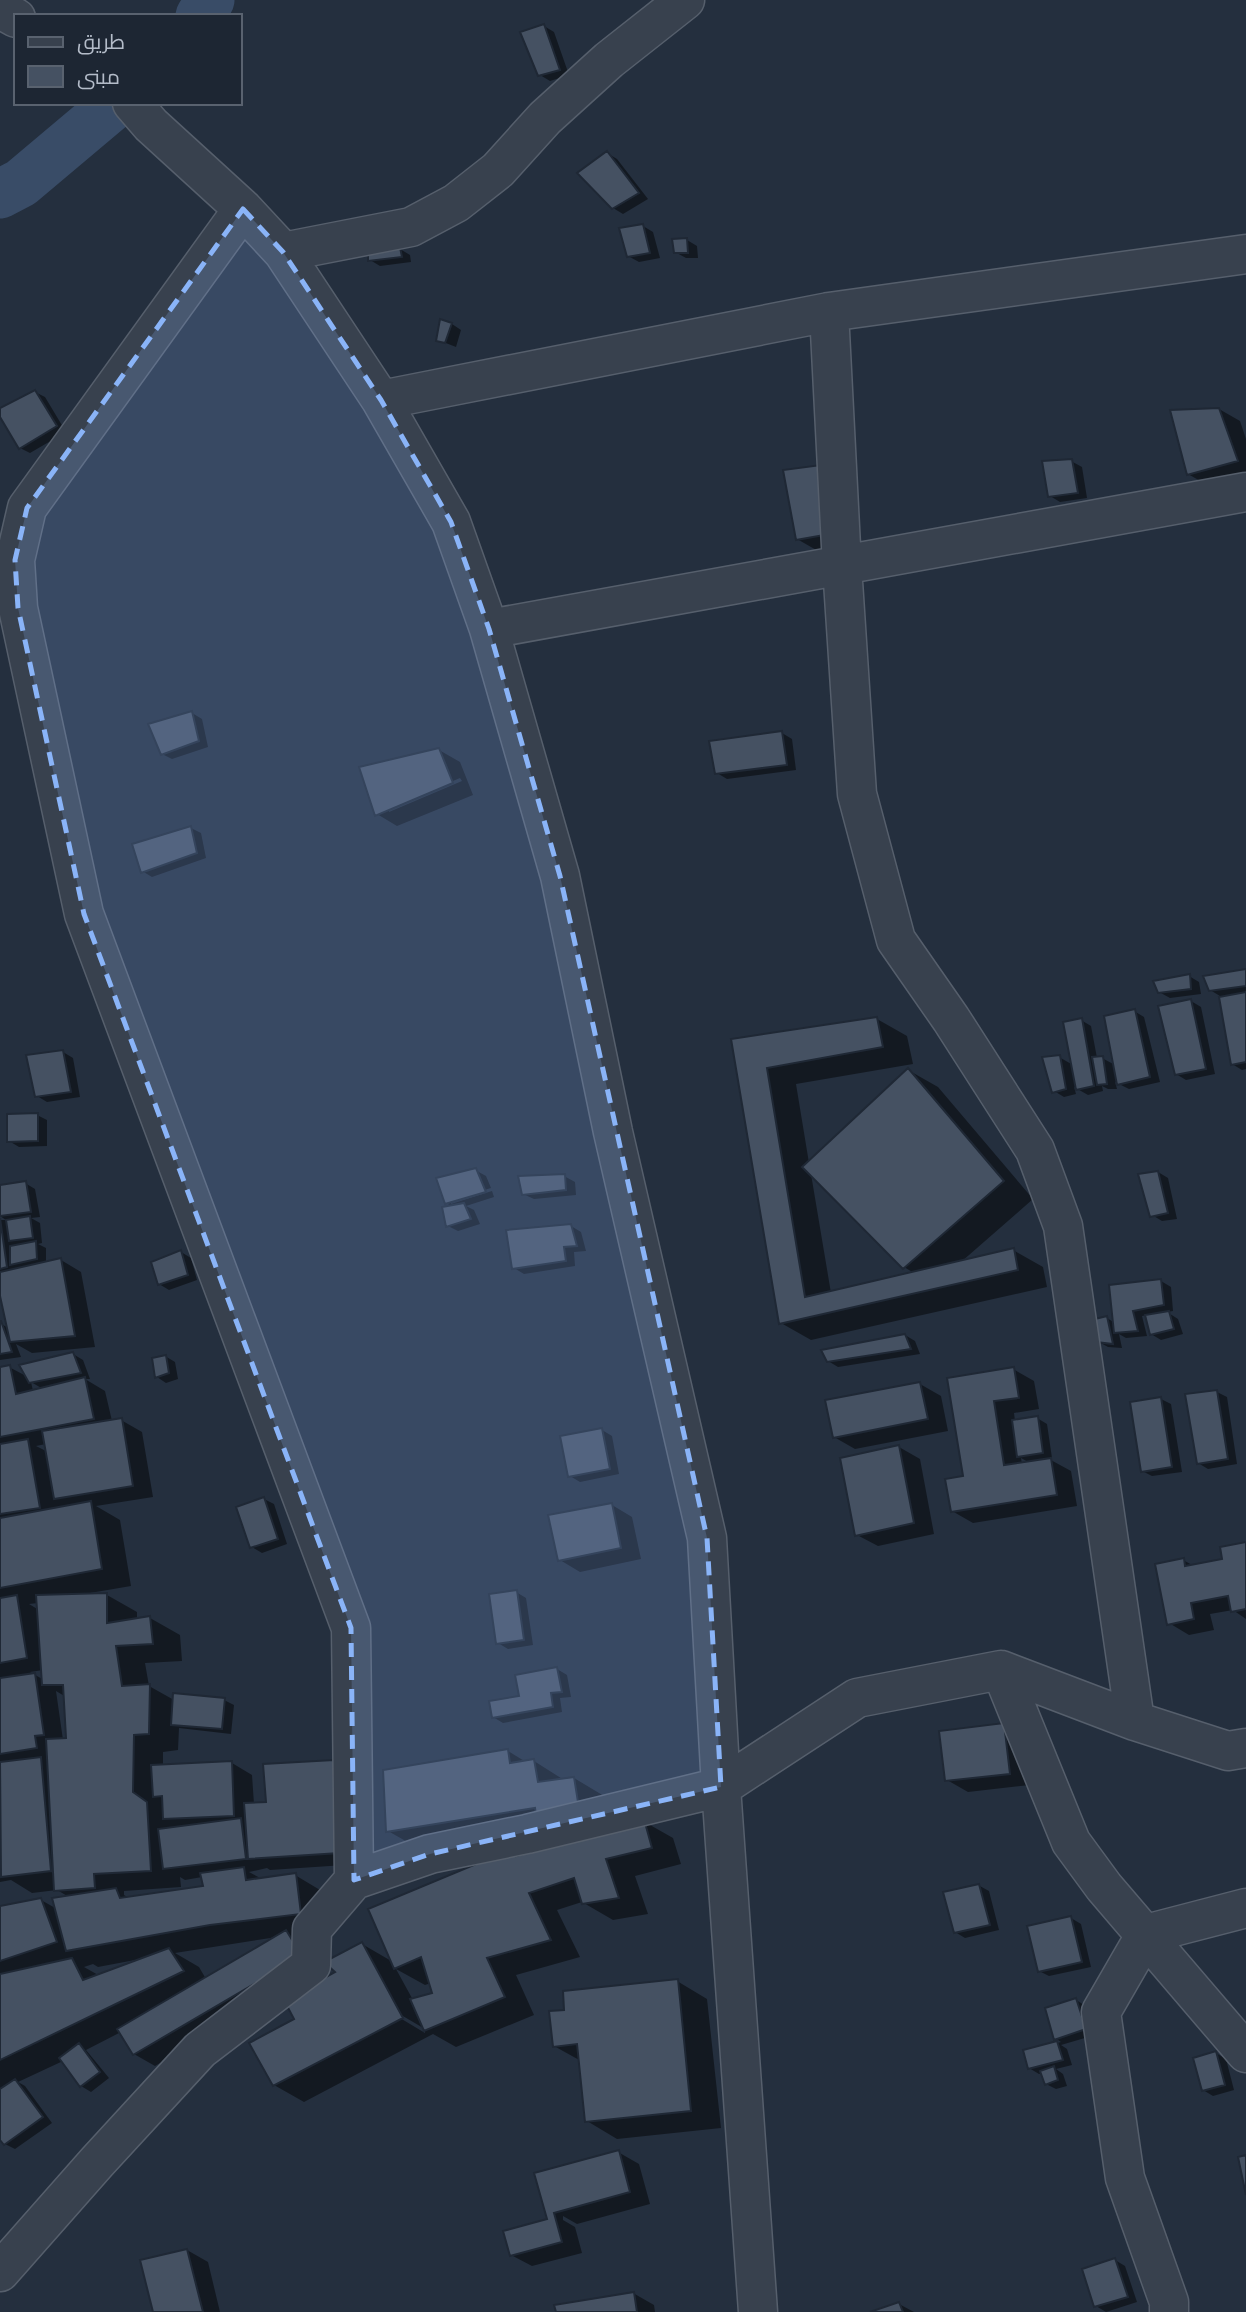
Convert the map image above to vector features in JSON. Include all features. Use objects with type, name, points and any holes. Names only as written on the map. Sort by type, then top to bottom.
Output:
[{"type":"street","points":[[283,252],[411,227],[456,203],[498,170],[545,118],[609,60],[685,0]]},
{"type":"street","points":[[141,114],[243,209],[283,252],[381,400],[452,522],[489,629],[560,876],[613,1132],[707,1538],[721,1787],[758,2312]]},
{"type":"street","points":[[243,209],[27,508],[15,561],[16,584],[18,608],[84,914],[351,1628],[354,1880]]},
{"type":"street","points":[[381,400],[829,312],[1246,254]]},
{"type":"street","points":[[829,312],[857,794],[896,940],[951,1019],[1035,1150],[1063,1226],[1135,1721]]},
{"type":"street","points":[[489,629],[1246,492]]},
{"type":"street","points":[[0,2272],[200,2050],[311,1965],[312,1929],[354,1880],[430,1854],[527,1834],[721,1787],[857,1698],[1001,1670],[1135,1721],[1228,1751],[1246,1748]]},
{"type":"street","points":[[1001,1670],[1071,1842],[1104,1887],[1246,2053]]},
{"type":"street","points":[[1169,2312],[1169,2302],[1125,2178],[1101,2012],[1146,1934],[1246,1908]]},
{"type":"highlighted area","points":[[243,209],[283,252],[381,400],[451,522],[489,629],[560,876],[707,1538],[721,1787],[430,1854],[354,1880],[351,1628],[84,914],[18,608],[15,560],[27,508]]},
{"type":"building","points":[[544,24],[560,70],[538,76],[520,32]]},
{"type":"building","points":[[607,151],[639,193],[612,209],[577,173]]},
{"type":"building","points":[[643,224],[650,253],[627,257],[619,228]]},
{"type":"building","points":[[687,238],[688,253],[674,253],[672,239]]},
{"type":"building","points":[[400,247],[402,257],[368,261],[368,249]]},
{"type":"building","points":[[440,319],[452,323],[445,343],[436,341]]},
{"type":"building","points":[[35,390],[57,426],[19,449],[0,417],[0,408]]},
{"type":"building","points":[[1219,408],[1238,461],[1187,475],[1170,410]]},
{"type":"building","points":[[1072,459],[1078,493],[1048,497],[1042,461]]},
{"type":"building","points":[[821,465],[830,534],[796,540],[783,470]]},
{"type":"building","points":[[192,711],[199,741],[161,755],[148,724]]},
{"type":"building","points":[[782,731],[787,765],[715,774],[709,741]]},
{"type":"building","points":[[439,748],[453,783],[375,816],[359,767]]},
{"type":"building","points":[[191,826],[197,853],[141,873],[132,844]]},
{"type":"building","points":[[1246,969],[1246,986],[1209,991],[1203,976]]},
{"type":"building","points":[[1190,974],[1191,989],[1158,993],[1153,981]]},
{"type":"building","points":[[1246,992],[1246,1062],[1231,1065],[1219,997]]},
{"type":"building","points":[[1191,999],[1206,1069],[1175,1075],[1158,1006]]},
{"type":"building","points":[[1135,1009],[1150,1077],[1117,1085],[1104,1016]]},
{"type":"building","points":[[877,1017],[883,1047],[767,1068],[805,1297],[1014,1248],[1018,1270],[779,1324],[731,1039]]},
{"type":"building","points":[[1082,1018],[1094,1086],[1076,1090],[1063,1022]]},
{"type":"building","points":[[63,1050],[71,1092],[35,1097],[26,1055]]},
{"type":"building","points":[[1060,1055],[1066,1089],[1052,1093],[1042,1057]]},
{"type":"building","points":[[1103,1056],[1107,1084],[1097,1085],[1092,1057]]},
{"type":"building","points":[[908,1068],[1004,1181],[903,1269],[802,1167]]},
{"type":"building","points":[[38,1113],[38,1141],[7,1142],[7,1114]]},
{"type":"building","points":[[476,1168],[486,1192],[445,1204],[436,1178]]},
{"type":"building","points":[[1158,1171],[1168,1213],[1150,1217],[1138,1174]]},
{"type":"building","points":[[565,1174],[566,1190],[522,1195],[518,1176]]},
{"type":"building","points":[[26,1181],[31,1212],[0,1216],[0,1185]]},
{"type":"building","points":[[464,1203],[471,1219],[446,1227],[442,1207]]},
{"type":"building","points":[[30,1216],[33,1238],[9,1241],[6,1220]]},
{"type":"building","points":[[0,1218],[7,1267],[0,1269]]},
{"type":"building","points":[[571,1224],[577,1246],[564,1247],[566,1261],[512,1269],[506,1230]]},
{"type":"building","points":[[36,1241],[37,1259],[10,1265],[10,1246]]},
{"type":"building","points":[[181,1250],[188,1275],[158,1285],[151,1262]]},
{"type":"building","points":[[61,1258],[75,1336],[10,1342],[0,1296],[0,1272]]},
{"type":"building","points":[[1161,1279],[1164,1305],[1133,1311],[1138,1331],[1114,1333],[1109,1285]]},
{"type":"building","points":[[1169,1311],[1174,1329],[1150,1335],[1145,1315]]},
{"type":"building","points":[[1107,1316],[1113,1344],[1096,1342],[1091,1320]]},
{"type":"building","points":[[1,1321],[12,1352],[0,1354]]},
{"type":"building","points":[[905,1334],[911,1349],[827,1362],[821,1350]]},
{"type":"building","points":[[73,1352],[81,1373],[29,1383],[19,1365]]},
{"type":"building","points":[[166,1355],[169,1373],[155,1378],[152,1358]]},
{"type":"building","points":[[10,1365],[16,1394],[85,1377],[94,1419],[0,1437],[0,1367]]},
{"type":"building","points":[[1014,1367],[1019,1398],[994,1401],[1004,1465],[1051,1458],[1057,1495],[951,1512],[945,1479],[963,1476],[947,1378]]},
{"type":"building","points":[[920,1382],[928,1419],[833,1438],[825,1400]]},
{"type":"building","points":[[1217,1390],[1228,1459],[1197,1464],[1185,1394]]},
{"type":"building","points":[[1161,1397],[1172,1467],[1141,1472],[1130,1402]]},
{"type":"building","points":[[1038,1416],[1043,1453],[1017,1457],[1012,1420]]},
{"type":"building","points":[[122,1418],[133,1486],[54,1499],[42,1431]]},
{"type":"building","points":[[602,1428],[610,1469],[568,1477],[560,1436]]},
{"type":"building","points":[[28,1439],[40,1508],[0,1514],[0,1444]]},
{"type":"building","points":[[899,1445],[914,1523],[855,1536],[840,1458]]},
{"type":"building","points":[[264,1497],[278,1539],[250,1548],[236,1507]]},
{"type":"building","points":[[91,1501],[102,1569],[0,1588],[0,1518]]},
{"type":"building","points":[[612,1503],[621,1548],[558,1561],[548,1515]]},
{"type":"building","points":[[1246,1542],[1246,1609],[1231,1612],[1228,1596],[1191,1603],[1194,1619],[1167,1625],[1155,1564],[1184,1558],[1185,1566],[1222,1559],[1220,1547]]},
{"type":"building","points":[[517,1590],[524,1640],[496,1644],[489,1594]]},
{"type":"building","points":[[107,1593],[107,1623],[150,1616],[153,1644],[116,1646],[122,1686],[150,1684],[149,1734],[134,1735],[133,1792],[147,1802],[151,1871],[94,1874],[95,1888],[54,1891],[46,1739],[66,1738],[63,1685],[42,1685],[36,1595]]},
{"type":"building","points":[[17,1595],[27,1658],[0,1663],[0,1598]]},
{"type":"building","points":[[557,1667],[562,1692],[551,1693],[553,1707],[492,1718],[489,1701],[519,1696],[515,1675]]},
{"type":"building","points":[[35,1673],[44,1735],[35,1736],[37,1748],[0,1754],[0,1678]]},
{"type":"building","points":[[173,1693],[225,1698],[222,1729],[171,1725]]},
{"type":"building","points":[[1004,1723],[1010,1774],[945,1781],[939,1731]]},
{"type":"building","points":[[508,1749],[510,1763],[534,1759],[538,1782],[574,1777],[579,1808],[536,1815],[535,1808],[386,1832],[383,1770]]},
{"type":"building","points":[[41,1757],[51,1871],[1,1877],[0,1762]]},
{"type":"building","points":[[334,1760],[340,1853],[248,1859],[244,1803],[266,1802],[263,1764]]},
{"type":"building","points":[[232,1761],[234,1816],[163,1819],[162,1796],[153,1797],[151,1765]]},
{"type":"building","points":[[241,1818],[246,1859],[163,1869],[158,1829]]},
{"type":"building","points":[[644,1819],[652,1848],[606,1859],[619,1898],[582,1904],[574,1878],[529,1893],[551,1940],[487,1958],[505,1997],[424,2031],[410,1999],[432,1993],[421,1957],[394,1969],[368,1909],[512,1849],[516,1856]]},
{"type":"building","points":[[244,1867],[246,1880],[296,1873],[301,1914],[210,1925],[66,1951],[52,1898],[116,1888],[120,1898],[203,1886],[200,1873]]},
{"type":"building","points":[[979,1884],[990,1925],[954,1933],[943,1892]]},
{"type":"building","points":[[41,1898],[57,1942],[0,1961],[0,1906]]},
{"type":"building","points":[[1071,1916],[1082,1962],[1038,1972],[1027,1926]]},
{"type":"building","points":[[286,1930],[302,1956],[133,2055],[117,2029]]},
{"type":"building","points":[[362,1942],[403,2018],[273,2086],[249,2043],[294,2019],[284,2000],[335,1972],[324,1962]]},
{"type":"building","points":[[169,1948],[184,1971],[0,2060],[0,1974],[72,1958],[83,1980]]},
{"type":"building","points":[[678,1979],[691,2111],[585,2122],[577,2044],[553,2047],[549,2011],[564,2010],[563,1991]]},
{"type":"building","points":[[1076,1998],[1086,2029],[1054,2040],[1045,2008]]},
{"type":"building","points":[[1057,2041],[1063,2060],[1028,2069],[1023,2050]]},
{"type":"building","points":[[79,2043],[100,2072],[80,2087],[59,2058]]},
{"type":"building","points":[[1216,2051],[1225,2085],[1202,2091],[1193,2058]]},
{"type":"building","points":[[1054,2066],[1058,2080],[1045,2085],[1040,2071]]},
{"type":"building","points":[[15,2079],[43,2117],[4,2145],[0,2140],[0,2089]]},
{"type":"building","points":[[619,2150],[630,2192],[554,2213],[562,2242],[510,2256],[503,2231],[547,2219],[534,2173]]},
{"type":"building","points":[[1246,2155],[1246,2195],[1238,2157]]},
{"type":"building","points":[[187,2249],[203,2312],[153,2312],[140,2260]]},
{"type":"building","points":[[1115,2258],[1128,2297],[1094,2307],[1082,2269]]},
{"type":"building","points":[[634,2292],[637,2312],[556,2312],[554,2305]]},
{"type":"building","points":[[899,2302],[903,2312],[870,2312]]},
{"type":"waterway","points":[[201,14],[210,0]]},
{"type":"waterway","points":[[0,194],[21,183],[114,105]]}]
